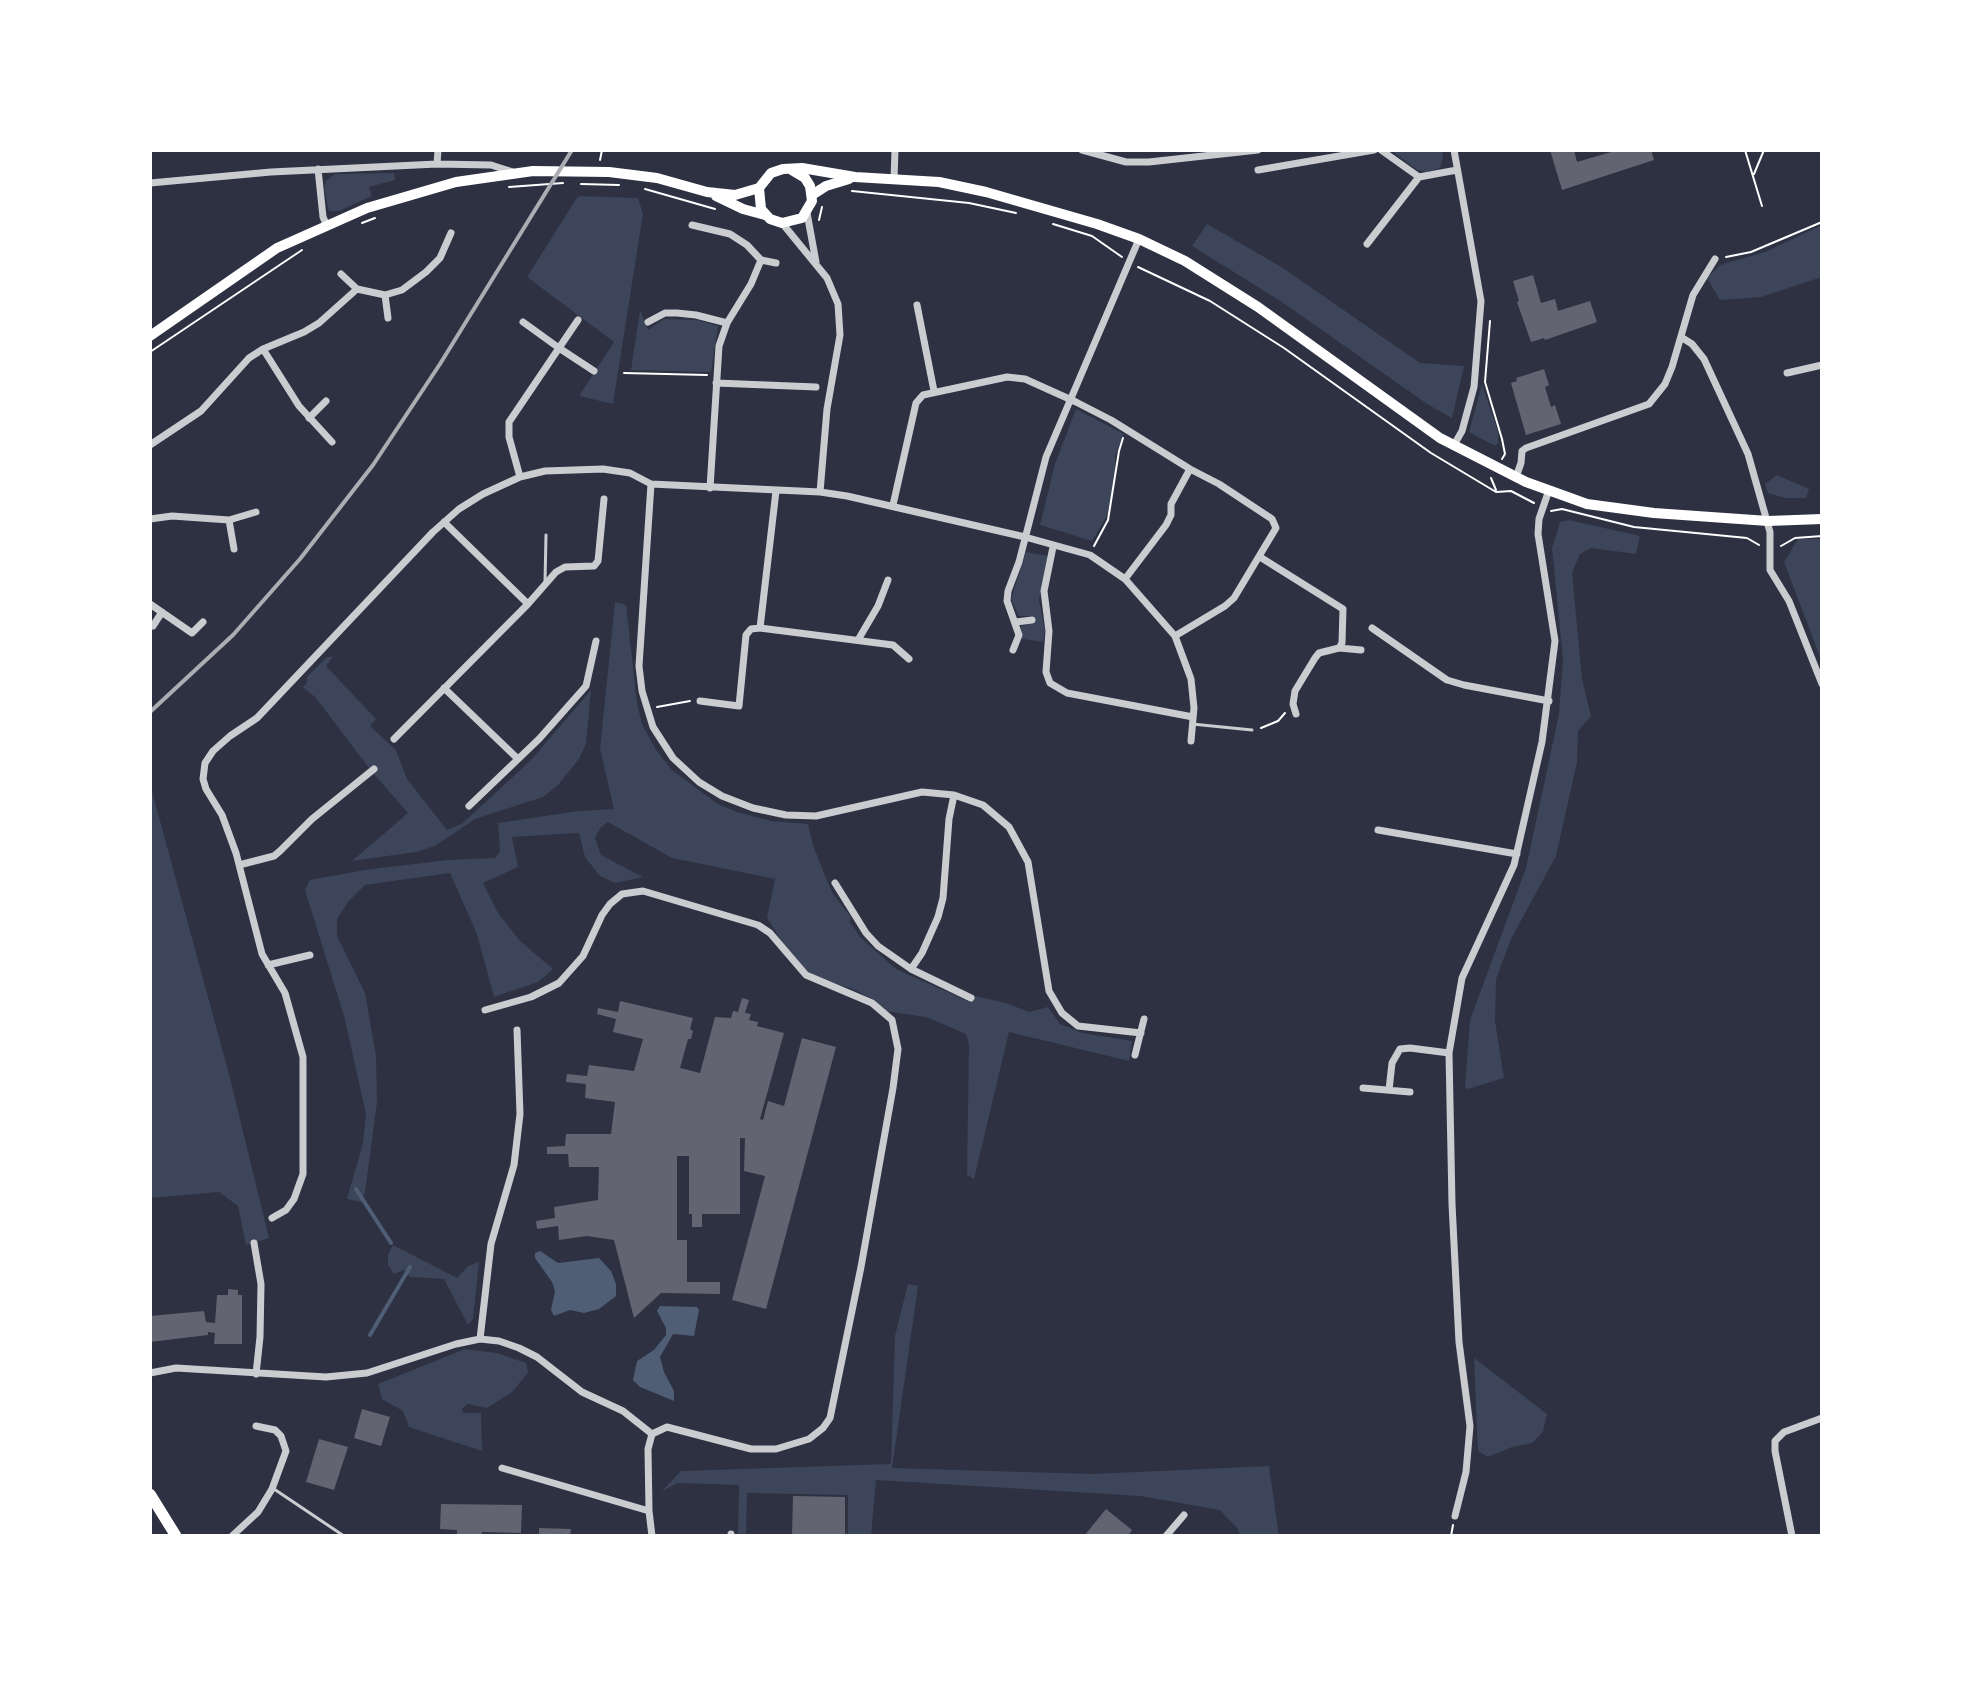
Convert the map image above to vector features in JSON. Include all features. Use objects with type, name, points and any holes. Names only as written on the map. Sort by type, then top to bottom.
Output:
[{"type":"main road","points":[[150,336],[277,248],[367,208],[456,182],[533,171],[595,172],[657,178],[707,192],[782,223],[795,221],[807,213],[812,195],[805,178],[790,169]]},
{"type":"main road","points":[[765,215],[758,202],[759,188],[771,173],[790,169],[939,182],[986,192],[1097,224],[1139,239],[1185,261],[1258,307],[1454,445],[1549,490],[1587,504],[1654,513],[1768,521],[1822,519]]},
{"type":"main road","points":[[812,195],[826,186],[855,177]]},
{"type":"main road","points":[[707,192],[735,195],[759,188]]},
{"type":"main road","points":[[150,1494],[176,1536]]},
{"type":"street","points":[[437,164],[438,150]]},
{"type":"street","points":[[894,179],[895,150]]},
{"type":"street","points":[[1082,150],[1126,162],[1186,159],[1258,150]]},
{"type":"street","points":[[1258,170],[1374,150]]},
{"type":"street","points":[[1381,150],[1419,177]]},
{"type":"street","points":[[1454,150],[1481,301],[1474,387],[1462,431],[1454,445]]},
{"type":"street","points":[[150,183],[318,169],[437,164],[491,165],[514,173]]},
{"type":"street","points":[[318,169],[323,217],[327,226]]},
{"type":"street","points":[[1367,244],[1419,177],[1457,170]]},
{"type":"street","points":[[807,213],[817,265]]},
{"type":"street","points":[[782,223],[817,265],[835,295],[840,319],[827,409],[820,492]]},
{"type":"street","points":[[692,225],[730,234],[747,245],[761,260],[776,263]]},
{"type":"street","points":[[341,274],[357,289],[385,295],[402,290],[440,258],[451,233]]},
{"type":"street","points":[[1013,650],[1019,635],[1007,601],[1008,591],[1046,457],[1139,239]]},
{"type":"street","points":[[1516,477],[1522,451],[1526,448],[1649,404],[1669,375],[1693,295],[1715,259]]},
{"type":"street","points":[[710,488],[719,346],[727,323],[751,284],[761,260]]},
{"type":"street","points":[[150,445],[201,411],[249,358],[319,323],[357,289]]},
{"type":"street","points":[[385,295],[388,318]]},
{"type":"street","points":[[917,305],[934,391]]},
{"type":"street","points":[[648,322],[665,313],[677,313],[727,323]]},
{"type":"street","points":[[520,477],[507,430],[509,422],[578,320]]},
{"type":"street","points":[[523,322],[594,371]]},
{"type":"street","points":[[1681,337],[1692,344],[1704,359],[1734,421],[1760,487],[1771,545],[1770,570],[1789,601],[1822,684]]},
{"type":"street","points":[[263,349],[309,418],[332,442]]},
{"type":"street","points":[[1787,373],[1822,365]]},
{"type":"street","points":[[893,505],[917,400],[934,391],[1013,377],[1025,379],[1127,430],[1272,519],[1276,528],[1234,598],[1175,636]]},
{"type":"street","points":[[716,379],[816,387]]},
{"type":"street","points":[[309,418],[326,401]]},
{"type":"street","points":[[272,1218],[286,1210],[294,1199],[303,1174],[303,1057],[285,993],[262,954],[239,865],[222,815],[206,789],[203,779],[205,763],[230,736],[257,718],[444,522],[483,494],[520,477],[571,468],[603,469],[630,473],[651,484],[820,492],[893,505],[1090,555],[1125,579],[1175,636],[1191,679],[1191,741]]},
{"type":"street","points":[[1125,579],[1166,525],[1171,515],[1171,504],[1190,469]]},
{"type":"street","points":[[651,484],[639,666],[647,709],[665,747],[685,770],[722,796],[753,808],[786,815],[816,816],[922,792],[954,795],[983,805],[1009,827],[1031,871],[1049,991],[1062,1013],[1078,1026],[1141,1033]]},
{"type":"street","points":[[1455,1516],[1466,1472],[1470,1426],[1459,1342],[1449,1053],[1462,978],[1510,876],[1517,854],[1549,701],[1555,641],[1538,534],[1549,490]]},
{"type":"street","points":[[760,628],[776,491]]},
{"type":"street","points":[[394,739],[556,572],[565,567],[594,566],[598,561],[604,499]]},
{"type":"street","points":[[150,519],[184,516],[229,520],[256,512]]},
{"type":"street","points":[[229,520],[234,549]]},
{"type":"street","points":[[444,522],[528,604]]},
{"type":"street","points":[[1053,547],[1044,591],[1049,631],[1046,672],[1050,683],[1067,693],[1193,721]]},
{"type":"street","points":[[1260,557],[1343,609],[1343,638],[1339,648]]},
{"type":"street","points":[[858,640],[878,606],[888,580]]},
{"type":"street","points":[[150,604],[192,633],[203,622]]},
{"type":"street","points":[[153,626],[162,612]]},
{"type":"street","points":[[1016,622],[1032,620]]},
{"type":"street","points":[[1372,628],[1447,680],[1549,701]]},
{"type":"street","points":[[700,701],[739,706],[746,635],[751,629],[893,645],[909,659]]},
{"type":"street","points":[[469,806],[539,739],[586,686],[596,641]]},
{"type":"street","points":[[1296,714],[1293,704],[1295,691],[1319,653],[1339,648],[1361,650]]},
{"type":"street","points":[[444,688],[518,759]]},
{"type":"street","points":[[239,865],[274,856],[312,819],[374,769]]},
{"type":"street","points":[[911,969],[938,917],[954,795]]},
{"type":"street","points":[[1378,830],[1517,854]]},
{"type":"street","points":[[835,883],[866,933],[878,946],[911,969],[971,998]]},
{"type":"street","points":[[485,1010],[531,997],[559,983],[583,956],[610,904],[622,894],[643,891],[758,925],[776,939],[806,975],[872,1003],[892,1020],[898,1049],[893,1088],[830,1418],[809,1439],[776,1449],[751,1449],[667,1427],[652,1434]]},
{"type":"street","points":[[268,965],[310,955]]},
{"type":"street","points":[[1135,1055],[1144,1019]]},
{"type":"street","points":[[480,1339],[491,1244],[514,1165],[520,1114],[517,1030]]},
{"type":"street","points":[[1389,1090],[1392,1063],[1400,1049],[1449,1053]]},
{"type":"street","points":[[1363,1088],[1410,1092]]},
{"type":"street","points":[[254,1243],[261,1284],[256,1374]]},
{"type":"street","points":[[150,1373],[176,1368],[326,1377],[367,1373],[480,1339],[499,1341],[528,1352],[582,1392],[623,1411],[652,1434]]},
{"type":"street","points":[[1792,1536],[1775,1441],[1784,1432],[1822,1418]]},
{"type":"street","points":[[232,1536],[258,1512],[272,1489],[286,1451],[285,1443],[275,1430],[256,1426]]},
{"type":"street","points":[[652,1434],[648,1449],[652,1536]]},
{"type":"street","points":[[502,1468],[649,1511]]},
{"type":"street","points":[[1166,1536],[1184,1515]]},
{"type":"lane","points":[[545,586],[546,535]]},
{"type":"lane","points":[[1193,721],[1252,730]]},
{"type":"lane","points":[[272,1489],[344,1536]]},
{"type":"path","points":[[600,160],[602,150]]},
{"type":"path","points":[[1745,150],[1762,206]]},
{"type":"path","points":[[1754,175],[1764,150]]},
{"type":"path","points":[[509,187],[567,183]]},
{"type":"path","points":[[583,184],[624,186]]},
{"type":"path","points":[[636,187],[698,203]]},
{"type":"path","points":[[894,194],[969,203],[1021,214]]},
{"type":"path","points":[[359,225],[383,216]]},
{"type":"path","points":[[1715,259],[1751,252],[1822,222]]},
{"type":"path","points":[[1048,223],[1092,236],[1130,262],[1210,301],[1284,348],[1431,453],[1496,492],[1511,491],[1543,507],[1634,527],[1747,538],[1758,545]]},
{"type":"path","points":[[150,352],[307,247]]},
{"type":"path","points":[[624,373],[716,379]]},
{"type":"path","points":[[1090,555],[1108,520],[1119,451],[1127,430]]},
{"type":"path","points":[[1491,480],[1496,492]]},
{"type":"path","points":[[1790,540],[1822,536]]},
{"type":"path","points":[[647,709],[673,702],[700,701]]},
{"type":"path","points":[[1252,730],[1278,721],[1293,704]]},
{"type":"shaded area","points":[[1391,150],[1442,150],[1443,157],[1440,168],[1426,172],[1417,170]]},
{"type":"shaded area","points":[[394,173],[395,180],[369,187],[372,196],[339,211],[329,211],[324,187],[335,174]]},
{"type":"shaded area","points":[[578,196],[638,198],[643,214],[613,404],[579,396],[614,342],[527,277]]},
{"type":"shaded area","points":[[1207,224],[1283,268],[1420,363],[1464,366],[1452,418],[1427,404],[1282,302],[1192,246]]},
{"type":"shaded area","points":[[1822,225],[1822,277],[1761,297],[1720,300],[1707,278],[1720,265],[1765,252]]},
{"type":"shaded area","points":[[640,310],[648,330],[664,319],[697,320],[718,326],[711,372],[631,370]]},
{"type":"shaded area","points":[[1482,384],[1498,432],[1495,446],[1469,432]]},
{"type":"shaded area","points":[[1076,409],[1124,434],[1115,456],[1115,479],[1107,516],[1092,541],[1040,525],[1055,464]]},
{"type":"shaded area","points":[[1777,475],[1809,489],[1806,498],[1785,498],[1768,493],[1765,484]]},
{"type":"shaded area","points":[[1569,520],[1640,536],[1636,554],[1591,548],[1580,554],[1572,573],[1582,679],[1591,716],[1578,731],[1577,762],[1556,856],[1511,939],[1496,979],[1495,1021],[1504,1078],[1468,1089],[1465,1087],[1470,1020],[1526,868],[1559,714],[1563,659],[1552,548],[1560,522]]},
{"type":"shaded area","points":[[1798,539],[1822,539],[1822,662],[1784,562]]},
{"type":"shaded area","points":[[1026,552],[1048,556],[1039,600],[1045,630],[1043,642],[1022,639],[1021,626],[1034,623],[1033,616],[1019,616],[1011,599]]},
{"type":"shaded area","points":[[615,602],[626,605],[642,724],[656,750],[672,770],[718,804],[737,812],[771,821],[808,824],[833,894],[851,917],[850,922],[860,937],[896,969],[970,1002],[975,996],[1029,1012],[1048,1007],[1060,1024],[1083,1033],[1132,1041],[1129,1061],[1009,1032],[974,1179],[967,1175],[969,1044],[966,1034],[926,1017],[884,1011],[870,998],[853,989],[818,978],[797,965],[767,918],[775,879],[672,858],[608,822],[595,838],[601,855],[643,877],[615,883],[600,876],[585,857],[579,833],[512,837],[518,867],[483,883],[498,913],[520,941],[553,969],[538,982],[494,997],[477,934],[450,873],[365,885],[337,919],[337,936],[365,993],[376,1056],[377,1102],[365,1192],[362,1202],[347,1199],[363,1143],[366,1114],[344,1016],[305,890],[310,880],[365,870],[447,860],[495,858],[500,851],[498,823],[614,809],[600,749]]},
{"type":"shaded area","points":[[327,657],[333,657],[326,666],[376,719],[370,726],[396,750],[407,779],[447,830],[463,823],[531,760],[591,690],[586,744],[579,759],[559,784],[543,797],[475,819],[435,846],[416,852],[352,861],[408,813],[372,772],[316,698],[303,687],[307,677]]},
{"type":"shaded area","points":[[150,784],[229,1074],[269,1238],[246,1245],[238,1206],[219,1192],[150,1198]]},
{"type":"shaded area","points":[[393,1245],[457,1278],[468,1266],[479,1262],[473,1319],[468,1325],[444,1279],[410,1277],[404,1270],[394,1274],[388,1265],[388,1255]]},
{"type":"shaded area","points":[[540,1251],[558,1263],[599,1258],[611,1271],[616,1296],[599,1309],[584,1313],[570,1310],[554,1316],[551,1310],[555,1291],[535,1258],[535,1253]]},
{"type":"shaded area","points":[[908,1284],[918,1286],[892,1468],[1092,1474],[1269,1466],[1279,1536],[1240,1536],[1238,1529],[1220,1510],[1140,1496],[876,1480],[871,1536],[848,1536],[848,1495],[747,1493],[746,1536],[738,1536],[739,1485],[677,1483],[661,1492],[681,1471],[891,1464],[895,1336]]},
{"type":"shaded area","points":[[660,1306],[697,1307],[699,1310],[694,1336],[673,1334],[660,1357],[674,1391],[674,1401],[640,1387],[633,1380],[637,1361],[654,1350],[666,1335],[666,1328],[657,1311]]},
{"type":"shaded area","points":[[465,1349],[497,1353],[526,1363],[528,1373],[512,1392],[487,1408],[468,1404],[462,1409],[463,1413],[481,1413],[482,1451],[409,1427],[403,1411],[382,1399],[378,1384]]},
{"type":"shaded area","points":[[1474,1358],[1547,1414],[1543,1432],[1532,1443],[1488,1457],[1478,1451]]},
{"type":"building","points":[[1550,150],[1574,150],[1577,162],[1618,150],[1651,150],[1654,160],[1562,190]]},
{"type":"building","points":[[1533,275],[1541,303],[1555,299],[1558,311],[1590,301],[1597,322],[1531,342],[1513,281]]},
{"type":"building","points":[[1544,369],[1551,407],[1555,405],[1561,424],[1526,435],[1511,383],[1517,381],[1516,378]]},
{"type":"building","points":[[742,998],[749,1000],[745,1013],[751,1014],[749,1020],[758,1022],[757,1026],[784,1033],[760,1119],[763,1120],[768,1101],[784,1106],[802,1038],[836,1047],[766,1309],[732,1300],[765,1176],[744,1171],[745,1138],[740,1138],[740,1214],[702,1214],[702,1227],[692,1227],[692,1214],[689,1214],[689,1156],[677,1156],[677,1240],[687,1240],[687,1282],[720,1282],[720,1294],[661,1293],[634,1318],[614,1240],[587,1236],[559,1240],[558,1226],[537,1229],[536,1221],[555,1218],[554,1207],[598,1200],[599,1167],[569,1167],[568,1154],[547,1154],[547,1147],[565,1146],[566,1134],[611,1134],[615,1102],[585,1098],[586,1084],[566,1082],[567,1074],[587,1076],[589,1065],[634,1071],[643,1039],[613,1032],[616,1019],[597,1014],[598,1008],[618,1012],[620,1001],[693,1018],[691,1039],[688,1039],[680,1068],[700,1073],[715,1017],[731,1018],[733,1011],[738,1012]]},
{"type":"building","points":[[228,1289],[238,1290],[238,1295],[242,1295],[242,1344],[214,1344],[215,1333],[208,1332],[208,1335],[150,1342],[150,1316],[204,1311],[206,1322],[215,1323],[217,1295],[228,1295]]},
{"type":"building","points":[[362,1409],[390,1417],[381,1446],[354,1438]]},
{"type":"building","points":[[319,1439],[348,1447],[334,1490],[306,1482]]},
{"type":"building","points":[[793,1496],[845,1497],[845,1536],[792,1536]]},
{"type":"building","points":[[441,1504],[522,1505],[521,1533],[482,1532],[482,1536],[457,1536],[457,1530],[440,1529]]},
{"type":"building","points":[[1106,1509],[1132,1530],[1128,1536],[1084,1536]]},
{"type":"building","points":[[539,1528],[571,1529],[570,1536],[539,1536]]},
{"type":"waterway","points":[[356,1189],[391,1243]]},
{"type":"waterway","points":[[370,1335],[410,1267]]},
{"type":"railway","points":[[150,712],[233,635],[300,559],[373,465],[440,364],[572,150]]}]
